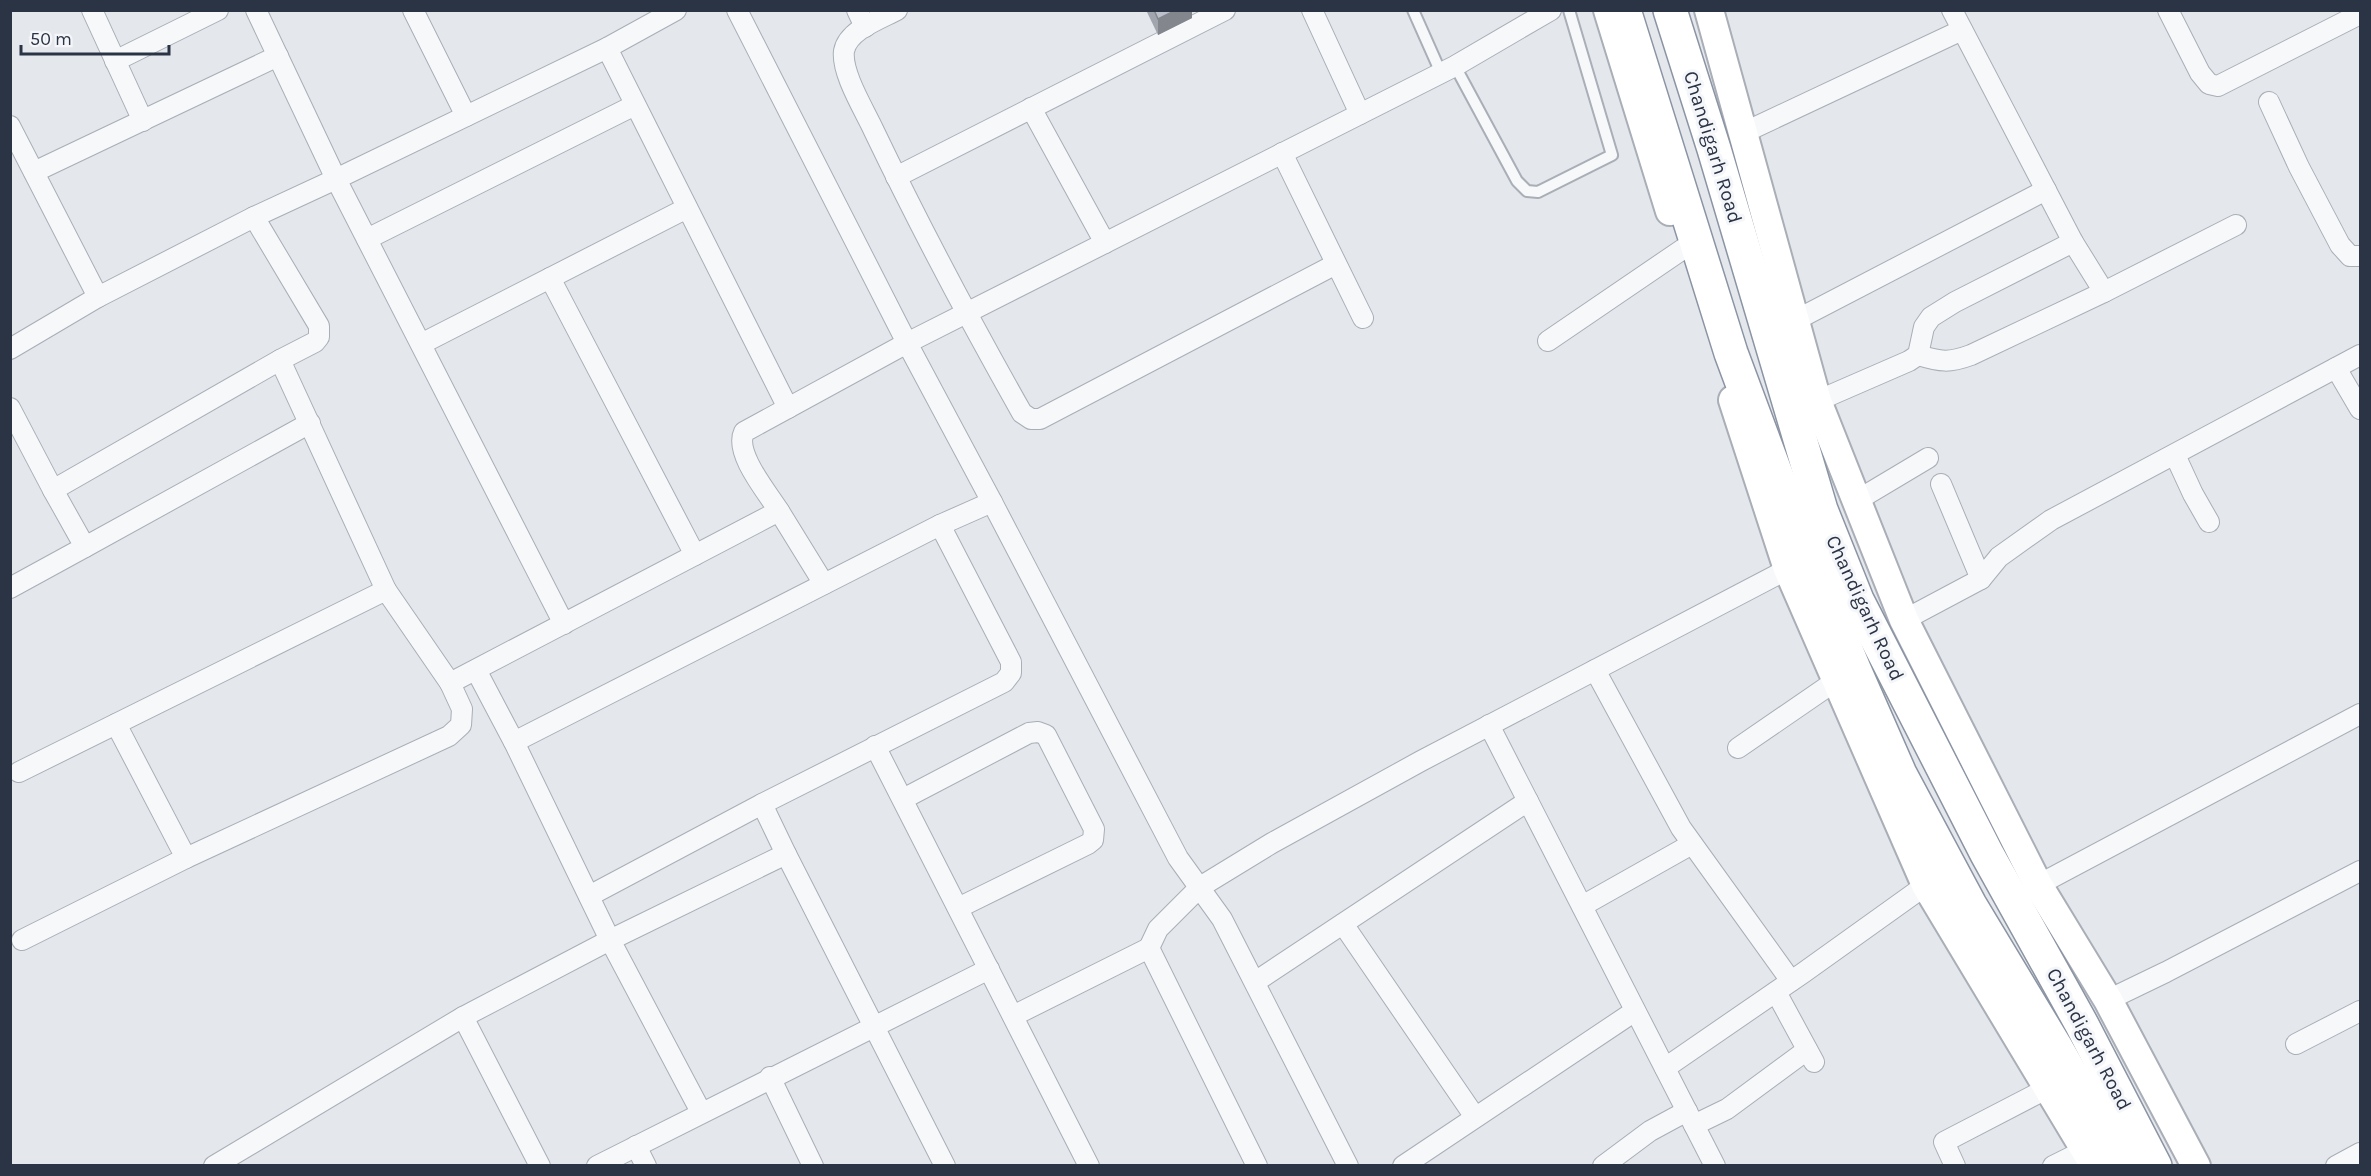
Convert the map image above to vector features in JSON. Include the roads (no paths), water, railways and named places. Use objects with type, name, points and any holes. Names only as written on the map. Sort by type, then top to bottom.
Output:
[{"type":"highway","points":[[1624,10],[1731,353],[1801,541],[1854,669],[1900,774],[1970,905],[2055,1046],[2122,1166]]},
{"type":"highway","name":"Chandigarh Road","points":[[1670,10],[1714,149],[1821,510],[1857,600],[1987,854],[2081,1023],[2155,1166]]},
{"type":"main road","points":[[1608,10],[1683,249],[1788,569],[1926,885],[2091,1157]]},
{"type":"main road","points":[[1709,10],[1817,401],[1904,620],[2038,885],[2108,1000],[2196,1166]]},
{"type":"street","points":[[92,10],[143,121]]},
{"type":"street","points":[[115,61],[218,10]]},
{"type":"street","points":[[256,10],[336,179],[564,624]]},
{"type":"street","points":[[413,10],[466,116]]},
{"type":"street","points":[[10,349],[98,297],[254,217],[607,48],[676,10]]},
{"type":"street","points":[[736,10],[907,343],[1178,858],[1222,919],[1348,1166]]},
{"type":"street","points":[[897,10],[861,19],[844,50],[846,71],[965,314],[1023,413],[1031,419],[1040,419],[1336,264]]},
{"type":"street","points":[[896,177],[1225,10]]},
{"type":"street","points":[[1312,10],[1360,114]]},
{"type":"street","points":[[824,584],[742,452],[741,439],[744,432],[907,343],[1448,69],[1551,10]]},
{"type":"street","points":[[1952,10],[2073,242],[2104,292]]},
{"type":"street","points":[[2169,10],[2200,73],[2209,84],[2218,86],[2361,14]]},
{"type":"street","points":[[1743,133],[1962,30]]},
{"type":"street","points":[[607,48],[788,408]]},
{"type":"street","points":[[34,172],[278,56]]},
{"type":"street","points":[[2269,102],[2299,167],[2340,245],[2350,256],[2361,256]]},
{"type":"street","points":[[367,239],[635,105]]},
{"type":"street","points":[[1032,108],[1105,243]]},
{"type":"street","points":[[10,126],[98,297]]},
{"type":"street","points":[[1282,153],[1363,318]]},
{"type":"street","points":[[1794,321],[2046,190]]},
{"type":"street","points":[[421,344],[687,208]]},
{"type":"street","points":[[53,490],[315,342],[319,337],[319,326],[254,217]]},
{"type":"street","points":[[1817,401],[1918,355],[1937,361],[1953,362],[2104,292],[2235,225]]},
{"type":"street","points":[[1918,355],[1924,327],[1931,317],[1955,302],[2073,242]]},
{"type":"street","points":[[1548,341],[1683,249]]},
{"type":"street","points":[[550,278],[696,555]]},
{"type":"street","points":[[1904,620],[1981,579],[2000,557],[2051,520],[2361,355]]},
{"type":"street","points":[[22,940],[186,858],[449,736],[461,725],[462,709],[450,683],[386,590],[280,360]]},
{"type":"street","points":[[2336,368],[2361,409]]},
{"type":"street","points":[[10,408],[85,547]]},
{"type":"street","points":[[10,588],[310,423]]},
{"type":"street","points":[[2175,455],[2209,522]]},
{"type":"street","points":[[1856,501],[1928,458]]},
{"type":"street","points":[[1941,484],[1981,579]]},
{"type":"street","points":[[514,742],[940,525],[992,502]]},
{"type":"street","points":[[450,683],[779,511]]},
{"type":"street","points":[[589,896],[762,804],[1004,682],[1011,673],[1011,662],[940,525]]},
{"type":"street","points":[[1013,1016],[1149,948],[1158,929],[1200,887],[1272,843],[1489,725],[1788,569]]},
{"type":"street","points":[[13,769],[116,724],[386,590]]},
{"type":"street","points":[[476,670],[514,742],[610,940],[701,1112]]},
{"type":"street","points":[[1595,670],[1681,828],[1783,987],[1811,1056],[1727,1109],[1650,1131],[1613,1162]]},
{"type":"street","points":[[1738,748],[1837,680]]},
{"type":"street","points":[[2038,885],[2361,714]]},
{"type":"street","points":[[116,724],[186,858]]},
{"type":"street","points":[[1489,725],[1715,1166]]},
{"type":"street","points":[[903,799],[1029,733],[1038,732],[1046,735],[1094,829],[1093,840],[1088,844],[958,908]]},
{"type":"street","points":[[875,746],[1089,1166]]},
{"type":"street","points":[[1255,982],[1528,801]]},
{"type":"street","points":[[762,804],[945,1166]]},
{"type":"street","points":[[1582,906],[1692,844]]},
{"type":"street","points":[[214,1166],[463,1017],[610,940],[786,854]]},
{"type":"street","points":[[2108,1000],[2361,871]]},
{"type":"street","points":[[1665,1068],[1926,885]]},
{"type":"street","points":[[1343,924],[1475,1117]]},
{"type":"street","points":[[1149,948],[1257,1166]]},
{"type":"street","points":[[597,1166],[770,1077],[989,969]]},
{"type":"street","points":[[1403,1166],[1635,1011]]},
{"type":"street","points":[[2296,1044],[2361,1011]]},
{"type":"street","points":[[463,1017],[540,1166]]},
{"type":"street","points":[[770,1077],[813,1166]]},
{"type":"street","points":[[1955,1166],[1944,1142],[2050,1087]]},
{"type":"street","points":[[636,1146],[646,1166]]},
{"type":"street","points":[[2336,1166],[2361,1153]]},
{"type":"street","points":[[2054,1166],[2091,1157]]},
{"type":"lane","points":[[1413,10],[1517,182],[1527,191],[1538,192],[1612,155],[1569,10]]}]
